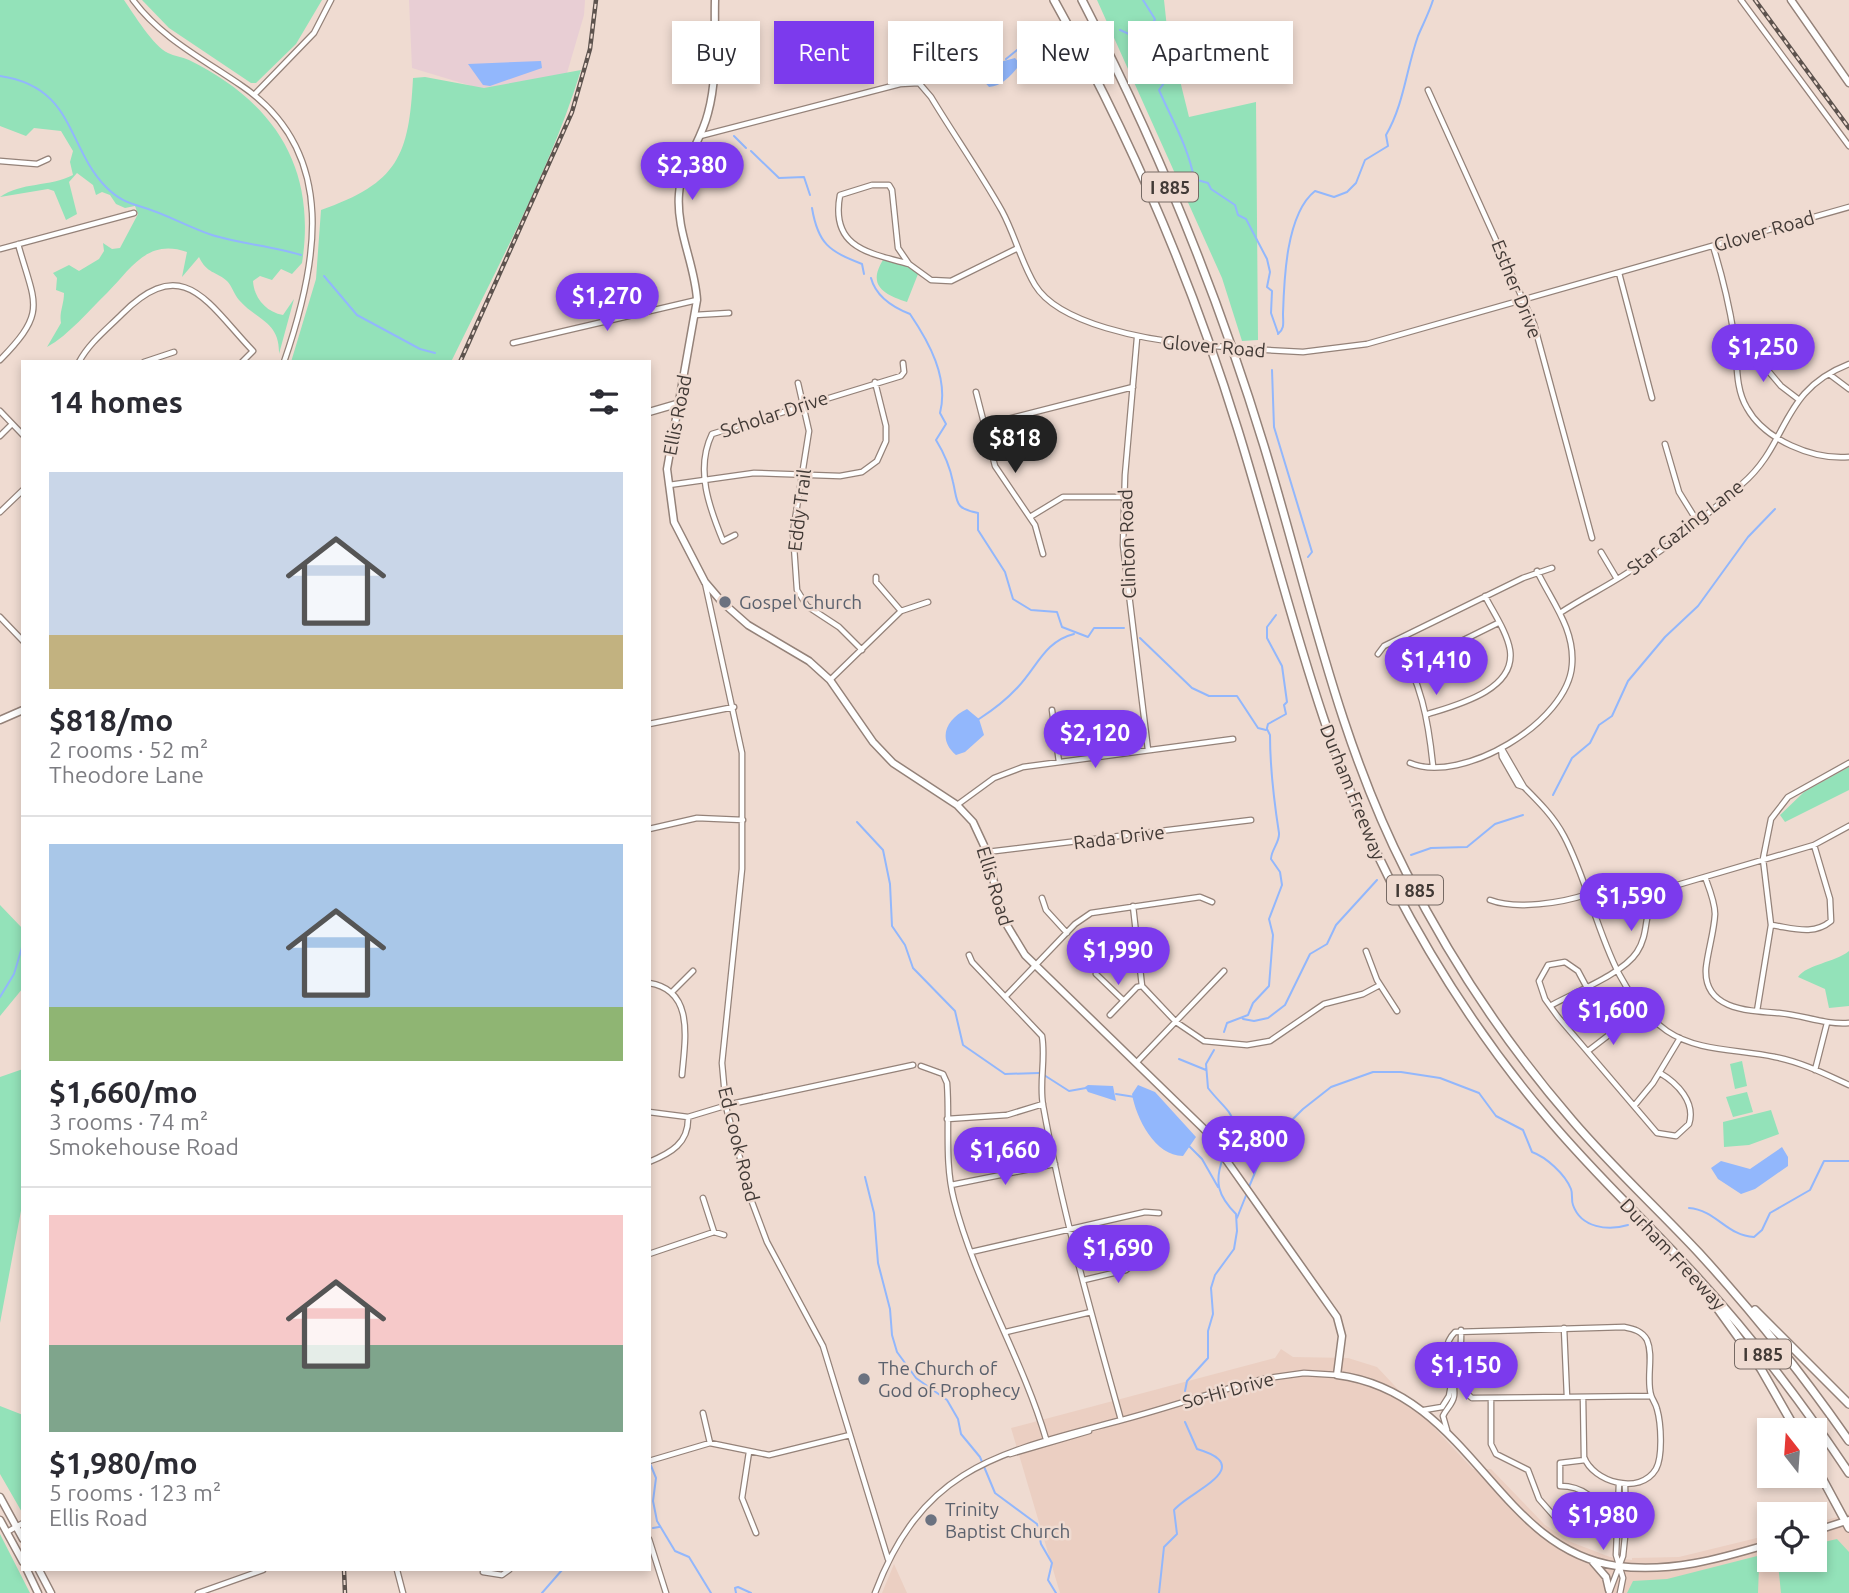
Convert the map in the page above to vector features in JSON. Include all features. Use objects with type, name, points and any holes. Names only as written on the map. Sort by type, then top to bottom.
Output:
[{"type":"highway","name":"Durham Freeway","points":[[1056,0],[1095,74],[1148,189],[1203,325],[1240,437],[1328,734],[1356,807],[1388,877],[1438,967],[1511,1073],[1577,1152],[1666,1244],[1765,1357],[1849,1473]]},
{"type":"highway","name":"Durham Freeway","points":[[1082,0],[1155,151],[1211,290],[1263,442],[1341,717],[1367,788],[1404,869],[1453,957],[1525,1062],[1590,1140],[1713,1269],[1779,1346],[1849,1441]]},
{"type":"highway","points":[[1666,1244],[1748,1349],[1789,1418]]},
{"type":"highway","points":[[1713,1269],[1849,1404]]},
{"type":"highway","points":[[1827,1486],[1848,1523]]},
{"type":"main road","name":"Ellis Road","points":[[715,0],[713,90],[700,136],[684,168],[678,205],[697,300],[669,453],[668,485],[674,522],[705,582],[748,625],[810,662],[830,680],[873,742],[894,763],[957,804],[973,822],[986,852],[1002,917],[1012,938],[1034,964],[1205,1130],[1337,1317],[1342,1336],[1337,1375]]},
{"type":"main road","points":[[1791,0],[1849,83]]},
{"type":"main road","points":[[651,411],[680,403]]},
{"type":"main road","points":[[0,720],[21,711]]},
{"type":"main road","points":[[1337,1375],[1374,1383],[1404,1396],[1424,1410],[1447,1430],[1542,1533],[1572,1552],[1619,1566],[1690,1565],[1757,1547]]},
{"type":"main road","points":[[0,1497],[20,1525]]},
{"type":"main road","points":[[0,1520],[21,1558]]},
{"type":"main road","points":[[1827,1528],[1848,1523]]},
{"type":"main road","points":[[1592,1560],[1605,1575],[1609,1592]]},
{"type":"main road","points":[[27,1571],[38,1593]]},
{"type":"main road","points":[[40,1571],[51,1593]]},
{"type":"street","points":[[133,0],[169,37],[254,94],[282,123],[296,146],[307,175],[312,203],[307,284],[285,360]]},
{"type":"street","points":[[254,94],[308,40],[331,0]]},
{"type":"street","points":[[1741,0],[1849,146]]},
{"type":"street","name":"Glover Road","points":[[700,136],[916,82],[931,97],[998,205],[1035,285],[1047,298],[1101,326],[1137,338],[1249,349],[1303,352],[1355,346],[1849,207]]},
{"type":"street","name":"Esther Drive","points":[[1428,90],[1534,324],[1592,538]]},
{"type":"street","points":[[0,161],[37,164],[48,159]]},
{"type":"street","points":[[909,264],[866,253],[846,238],[837,211],[840,195],[872,185],[889,185],[892,190],[898,248],[909,264],[931,280],[944,282],[1018,248]]},
{"type":"street","points":[[0,249],[134,213]]},
{"type":"street","points":[[0,360],[27,331],[33,318],[34,301],[18,244]]},
{"type":"street","points":[[1713,246],[1725,286],[1737,351],[1740,390],[1746,408],[1761,426],[1777,436],[1818,455],[1849,457]]},
{"type":"street","points":[[892,259],[898,248]]},
{"type":"street","points":[[1619,273],[1652,398]]},
{"type":"street","points":[[80,360],[88,348],[144,293],[153,288],[173,285],[199,294],[253,351],[244,360]]},
{"type":"street","points":[[513,343],[697,300]]},
{"type":"street","points":[[695,315],[729,313]]},
{"type":"street","name":"Clinton Road","points":[[1137,338],[1124,497],[1125,575],[1147,750]]},
{"type":"street","points":[[1737,351],[1754,354],[1798,399]]},
{"type":"street","points":[[150,360],[174,352]]},
{"type":"street","name":"Scholar Drive","points":[[735,535],[723,541],[706,498],[709,442],[713,432],[901,376],[904,372],[903,363]]},
{"type":"street","name":"Star Gazing Lane","points":[[1560,612],[1617,579],[1745,482],[1809,386],[1849,364]]},
{"type":"street","points":[[1829,373],[1849,389]]},
{"type":"street","points":[[668,485],[705,482],[754,473],[853,475],[877,461],[886,437],[875,382]]},
{"type":"street","name":"Eddy Trail","points":[[799,383],[809,431],[793,531],[797,590],[807,606],[839,627],[862,650]]},
{"type":"street","points":[[984,425],[1133,387]]},
{"type":"street","points":[[976,392],[996,466],[1038,531],[1043,554]]},
{"type":"street","points":[[0,411],[21,433]]},
{"type":"street","points":[[0,436],[12,424]]},
{"type":"street","points":[[1665,444],[1679,492],[1697,521]]},
{"type":"street","points":[[0,512],[21,492]]},
{"type":"street","points":[[1030,517],[1068,496],[1124,497]]},
{"type":"street","points":[[1601,552],[1617,579]]},
{"type":"street","points":[[1378,654],[1384,646],[1485,596],[1537,571],[1552,568]]},
{"type":"street","points":[[1410,763],[1419,767],[1433,766],[1469,760],[1501,748],[1548,714],[1565,691],[1571,674],[1573,654],[1570,635],[1537,571]]},
{"type":"street","points":[[876,577],[876,582],[901,611]]},
{"type":"street","name":"Ed Cook Road","points":[[705,582],[742,753],[741,877],[723,1031],[722,1063],[726,1107],[767,1242],[820,1339],[888,1559]]},
{"type":"street","points":[[1428,714],[1482,693],[1496,685],[1504,675],[1510,649],[1485,596]]},
{"type":"street","points":[[830,680],[901,611],[928,603]]},
{"type":"street","points":[[0,617],[21,638]]},
{"type":"street","points":[[1411,666],[1498,623]]},
{"type":"street","points":[[1397,640],[1411,666],[1428,714],[1433,766]]},
{"type":"street","points":[[651,724],[734,707]]},
{"type":"street","points":[[1052,710],[1059,762]]},
{"type":"street","points":[[957,804],[1001,774],[1023,767],[1233,739]]},
{"type":"street","points":[[1501,748],[1508,754],[1524,787],[1559,825],[1616,970],[1660,1024],[1680,1038],[1710,1048],[1776,1057],[1849,1085]]},
{"type":"street","points":[[1757,1011],[1771,925],[1763,859],[1769,825],[1782,802],[1849,763]]},
{"type":"street","points":[[651,829],[697,818],[743,820]]},
{"type":"street","name":"Rada Drive","points":[[986,852],[1251,820]]},
{"type":"street","points":[[1550,1006],[1616,970],[1637,953],[1647,911],[1657,894],[1814,845],[1849,826]]},
{"type":"street","points":[[1771,925],[1810,931],[1822,929],[1831,921],[1830,899],[1814,845]]},
{"type":"street","points":[[1705,877],[1715,911],[1706,970],[1708,982],[1721,1001],[1738,1009],[1793,1014],[1827,1023],[1849,1023]]},
{"type":"street","points":[[1490,900],[1502,905],[1570,900],[1587,894]]},
{"type":"street","points":[[1006,996],[1034,964],[1091,914],[1200,897],[1212,902]]},
{"type":"street","points":[[1042,898],[1046,910],[1067,933]]},
{"type":"street","points":[[1133,906],[1142,986],[1175,1022],[1203,1041],[1260,1044],[1278,1037],[1324,1004],[1363,994],[1380,985]]},
{"type":"street","points":[[1366,951],[1380,985],[1397,1011]]},
{"type":"street","points":[[970,955],[972,962],[1042,1036],[1045,1052],[1043,1104],[1055,1164],[1121,1420]]},
{"type":"street","points":[[1586,986],[1572,964],[1559,961],[1548,965],[1539,981],[1550,1006],[1657,1133],[1676,1136],[1684,1131],[1691,1117],[1690,1108],[1673,1081],[1660,1073]]},
{"type":"street","points":[[672,992],[693,971]]},
{"type":"street","points":[[1136,1063],[1224,971]]},
{"type":"street","points":[[1096,974],[1123,1000]]},
{"type":"street","points":[[651,984],[672,992],[684,1011],[682,1075]]},
{"type":"street","points":[[1110,1015],[1123,1000],[1142,986]]},
{"type":"street","points":[[1815,1070],[1827,1023]]},
{"type":"street","points":[[1588,1051],[1614,1031],[1633,1027]]},
{"type":"street","points":[[1634,1106],[1660,1073],[1680,1038]]},
{"type":"street","points":[[651,1112],[688,1116],[913,1065]]},
{"type":"street","points":[[921,1066],[943,1074],[947,1083],[951,1185],[971,1252],[1034,1397],[1046,1439]]},
{"type":"street","points":[[947,1119],[1007,1115],[1043,1104]]},
{"type":"street","points":[[651,1161],[678,1147],[687,1130],[688,1116]]},
{"type":"street","points":[[951,1185],[1055,1164]]},
{"type":"street","points":[[703,1198],[714,1232]]},
{"type":"street","points":[[971,1252],[1144,1212],[1159,1213]]},
{"type":"street","points":[[651,1253],[714,1232],[724,1235]]},
{"type":"street","points":[[1084,1280],[1126,1270],[1136,1262]]},
{"type":"street","points":[[1006,1332],[1091,1312]]},
{"type":"street","points":[[1447,1430],[1443,1416],[1454,1395],[1445,1349],[1450,1337],[1461,1330],[1624,1327],[1639,1331],[1648,1342],[1651,1396],[1658,1411],[1657,1467],[1643,1479],[1622,1484],[1608,1480],[1585,1460],[1583,1397]]},
{"type":"street","points":[[1564,1328],[1567,1397]]},
{"type":"street","points":[[1461,1330],[1464,1391],[1472,1398],[1651,1396]]},
{"type":"street","name":"So-Hi Drive","points":[[989,1460],[1268,1378],[1304,1373],[1337,1375]]},
{"type":"street","points":[[1424,1410],[1437,1409],[1445,1404],[1451,1381]]},
{"type":"street","points":[[1491,1398],[1492,1447],[1503,1460],[1522,1465],[1530,1472],[1539,1499],[1548,1512],[1567,1524],[1580,1528],[1596,1526],[1601,1513]]},
{"type":"street","points":[[703,1413],[710,1443]]},
{"type":"street","name":"So-Hi Drive","points":[[875,1593],[888,1559],[923,1506],[955,1480],[989,1460],[1046,1439],[1121,1420]]},
{"type":"street","points":[[651,1460],[710,1443],[749,1452],[777,1454],[850,1434]]},
{"type":"street","points":[[749,1452],[742,1498],[756,1533]]},
{"type":"street","points":[[1585,1460],[1560,1463],[1560,1486],[1575,1487],[1592,1497],[1601,1513]]},
{"type":"street","points":[[1620,1593],[1623,1578],[1616,1555],[1622,1484]]},
{"type":"street","points":[[1609,1592],[1619,1566],[1626,1527],[1622,1484]]},
{"type":"street","points":[[1601,1513],[1619,1512]]},
{"type":"street","points":[[7,1532],[20,1525]]},
{"type":"street","points":[[651,1545],[666,1593]]},
{"type":"street","points":[[198,1593],[260,1571]]},
{"type":"street","points":[[397,1571],[403,1593]]},
{"type":"street","points":[[483,1572],[502,1575],[508,1571]]},
{"type":"shaded area","points":[[409,0],[585,0],[584,15],[567,73],[485,90],[412,68]]},
{"type":"shaded area","points":[[1281,1349],[1293,1357],[1348,1358],[1377,1367],[1473,1469],[1491,1469],[1545,1525],[1571,1542],[1610,1557],[1632,1560],[1679,1557],[1757,1538],[1757,1572],[1827,1572],[1827,1520],[1849,1514],[1849,1593],[1060,1593],[1011,1428],[1275,1358]]},
{"type":"shaded area","points":[[894,1564],[907,1593],[882,1593]]},
{"type":"green space","points":[[0,0],[124,0],[162,50],[189,60],[219,77],[245,96],[266,117],[283,141],[295,168],[303,197],[305,228],[302,263],[292,274],[281,269],[272,280],[260,276],[253,281],[258,298],[266,307],[277,313],[283,315],[294,299],[279,354],[276,334],[239,300],[227,281],[208,269],[199,257],[182,277],[187,252],[173,249],[150,252],[141,258],[71,329],[47,347],[61,323],[64,297],[64,293],[56,290],[57,278],[53,273],[69,265],[79,271],[99,259],[104,251],[103,243],[112,249],[120,248],[138,214],[135,206],[125,208],[116,204],[110,195],[102,192],[96,195],[93,185],[77,173],[69,182],[77,214],[66,220],[54,191],[48,189],[0,197],[17,189],[73,175],[70,162],[73,151],[61,131],[34,128],[26,136],[0,126]]},
{"type":"green space","points":[[142,0],[322,0],[296,44],[256,83],[251,83],[169,28]]},
{"type":"green space","points":[[1097,0],[1164,0],[1166,21],[1128,21],[1128,69],[1114,38],[1114,21],[1106,21]]},
{"type":"green space","points":[[581,70],[538,182],[452,360],[292,360],[316,279],[321,210],[367,189],[383,177],[394,163],[408,128],[413,78],[425,77],[484,88]]},
{"type":"green space","points":[[1135,84],[1181,84],[1189,117],[1256,102],[1258,340],[1242,341],[1222,278]]},
{"type":"green space","points":[[883,260],[909,267],[918,274],[907,302],[891,296],[877,283],[878,269]]},
{"type":"green space","points":[[1849,767],[1849,790],[1785,822],[1780,815],[1804,792]]},
{"type":"green space","points":[[0,905],[21,927],[21,990],[0,1016]]},
{"type":"green space","points":[[1849,951],[1849,1006],[1829,1008],[1825,989],[1798,977],[1808,969]]},
{"type":"green space","points":[[1742,1061],[1747,1086],[1735,1089],[1730,1064]]},
{"type":"green space","points":[[21,1070],[21,1211],[0,1323],[0,1077]]},
{"type":"green space","points":[[1747,1092],[1753,1112],[1733,1117],[1726,1097]]},
{"type":"green space","points":[[1771,1110],[1779,1134],[1749,1145],[1724,1147],[1723,1122]]},
{"type":"green space","points":[[0,1406],[21,1414],[21,1511],[0,1474]]},
{"type":"green space","points":[[0,1534],[30,1593],[0,1593]]},
{"type":"green space","points":[[1837,1539],[1849,1552],[1849,1593],[1781,1593],[1779,1572],[1827,1572],[1827,1541]]},
{"type":"green space","points":[[1757,1556],[1758,1593],[1627,1593],[1633,1581],[1667,1579]]},
{"type":"water","points":[[1015,58],[1017,60],[1017,68],[1003,81],[1003,61]]},
{"type":"water","points":[[541,61],[542,68],[490,86],[483,85],[468,64]]},
{"type":"water","points":[[967,709],[979,719],[984,735],[965,752],[956,755],[947,742],[946,730],[954,718]]},
{"type":"water","points":[[1138,1085],[1155,1092],[1196,1137],[1183,1156],[1164,1150],[1148,1134],[1134,1104],[1132,1094]]},
{"type":"water","points":[[1113,1086],[1116,1101],[1088,1092],[1085,1087]]},
{"type":"water","points":[[1782,1147],[1788,1157],[1788,1166],[1755,1189],[1741,1194],[1718,1179],[1711,1168],[1721,1161],[1750,1169]]},
{"type":"waterway","points":[[1143,0],[1155,19],[1145,39],[1154,53],[1150,67],[1164,83],[1159,90],[1184,145],[1194,179],[1208,183],[1211,189],[1235,205],[1238,215],[1246,219],[1267,259],[1270,272],[1267,287],[1272,291],[1271,313],[1278,333]]},
{"type":"waterway","points":[[1278,334],[1283,325],[1288,248],[1298,215],[1305,201],[1315,191],[1334,197],[1347,192],[1356,183],[1365,160],[1388,146],[1386,135],[1397,111],[1418,36],[1433,0]]},
{"type":"waterway","points":[[1120,30],[1128,34]]},
{"type":"waterway","points":[[1006,59],[1017,50]]},
{"type":"waterway","points":[[0,76],[24,82],[43,92],[56,105],[93,171],[118,197],[212,235],[301,255]]},
{"type":"waterway","points":[[734,136],[746,148]]},
{"type":"waterway","points":[[751,151],[779,178],[804,177],[810,195]]},
{"type":"waterway","points":[[812,208],[818,230],[827,245],[841,255],[862,264],[864,274]]},
{"type":"waterway","points":[[324,276],[357,315],[420,349],[435,353]]},
{"type":"waterway","points":[[871,278],[877,291],[886,300],[910,314],[936,361],[942,387],[940,413],[946,424],[936,440],[952,476],[958,504],[978,513],[978,530],[1005,572],[1013,599],[1031,610],[1057,612],[1062,627],[1088,637],[1094,628],[1124,628]]},
{"type":"waterway","points":[[1272,370],[1274,427],[1312,552],[1308,557]]},
{"type":"waterway","points":[[1553,795],[1572,758],[1590,743],[1599,725],[1612,716],[1628,681],[1665,637],[1698,606],[1748,537],[1775,509]]},
{"type":"waterway","points":[[1267,728],[1268,724],[1286,714],[1284,705],[1287,702],[1282,666],[1267,638],[1267,627],[1276,615]]},
{"type":"waterway","points":[[979,719],[1014,691],[1056,642],[1074,634]]},
{"type":"waterway","points":[[1140,638],[1192,688],[1209,696],[1237,696],[1258,728],[1266,730]]},
{"type":"waterway","points":[[1224,1032],[1227,1023],[1248,1015],[1253,1003],[1269,986],[1273,935],[1269,919],[1282,885],[1280,872],[1271,859],[1279,833],[1270,735],[1267,729]]},
{"type":"waterway","points":[[1411,855],[1431,848],[1467,847],[1495,824],[1523,815]]},
{"type":"waterway","points":[[857,822],[883,850],[890,884],[892,926],[905,945],[913,968],[955,1011],[963,1045],[1005,1074],[1039,1073]]},
{"type":"waterway","points":[[1243,1019],[1254,1021],[1268,1018],[1285,1005],[1310,954],[1327,944],[1336,925],[1377,880]]},
{"type":"waterway","points":[[0,997],[14,974],[21,951]]},
{"type":"waterway","points":[[1214,1050],[1206,1064],[1208,1088],[1228,1110],[1234,1123],[1225,1153]]},
{"type":"waterway","points":[[1179,1059],[1206,1070]]},
{"type":"waterway","points":[[1249,1187],[1266,1146],[1303,1109],[1331,1087],[1373,1072],[1401,1072],[1440,1078],[1479,1093],[1496,1116],[1523,1130],[1532,1152],[1560,1172],[1571,1189],[1573,1205],[1582,1219],[1596,1226],[1612,1228],[1628,1225]]},
{"type":"waterway","points":[[1044,1075],[1069,1091],[1086,1088]]},
{"type":"waterway","points":[[1116,1094],[1135,1097]]},
{"type":"waterway","points":[[1189,1146],[1202,1159],[1218,1187]]},
{"type":"waterway","points":[[1185,1391],[1187,1381],[1208,1358],[1208,1331],[1213,1314],[1211,1288],[1215,1275],[1234,1249],[1237,1231],[1236,1214],[1219,1188],[1223,1158]]},
{"type":"waterway","points":[[1689,1208],[1707,1213],[1736,1232],[1754,1237],[1762,1230],[1770,1213],[1810,1190],[1824,1161],[1849,1161]]},
{"type":"waterway","points":[[865,1177],[874,1213],[878,1263],[890,1309],[892,1335],[897,1352],[916,1378],[947,1400],[958,1419],[961,1434],[980,1457],[995,1493],[1037,1524],[1041,1544],[1052,1563],[1048,1580],[1056,1593]]},
{"type":"waterway","points":[[1237,1218],[1247,1193]]},
{"type":"waterway","points":[[1159,1593],[1164,1547],[1177,1534],[1174,1510],[1214,1480],[1221,1471],[1222,1464],[1214,1456],[1197,1449],[1185,1422]]},
{"type":"waterway","points":[[651,1466],[656,1478],[653,1501],[657,1521],[675,1551],[689,1557],[711,1593]]},
{"type":"waterway","points":[[653,1528],[659,1527]]},
{"type":"waterway","points":[[542,1593],[561,1571]]},
{"type":"waterway","points":[[736,1593],[735,1588],[738,1587],[751,1593]]},
{"type":"railway","points":[[461,360],[572,112],[590,49],[596,0]]},
{"type":"railway","points":[[1755,0],[1849,128]]},
{"type":"railway","points":[[344,1571],[345,1593]]},
{"type":"place","name":"Gospel Church","points":[[725,602]]},
{"type":"place","name":"The Church of God of Prophecy","points":[[864,1379]]},
{"type":"place","name":"Trinity Baptist Church","points":[[931,1520]]}]
